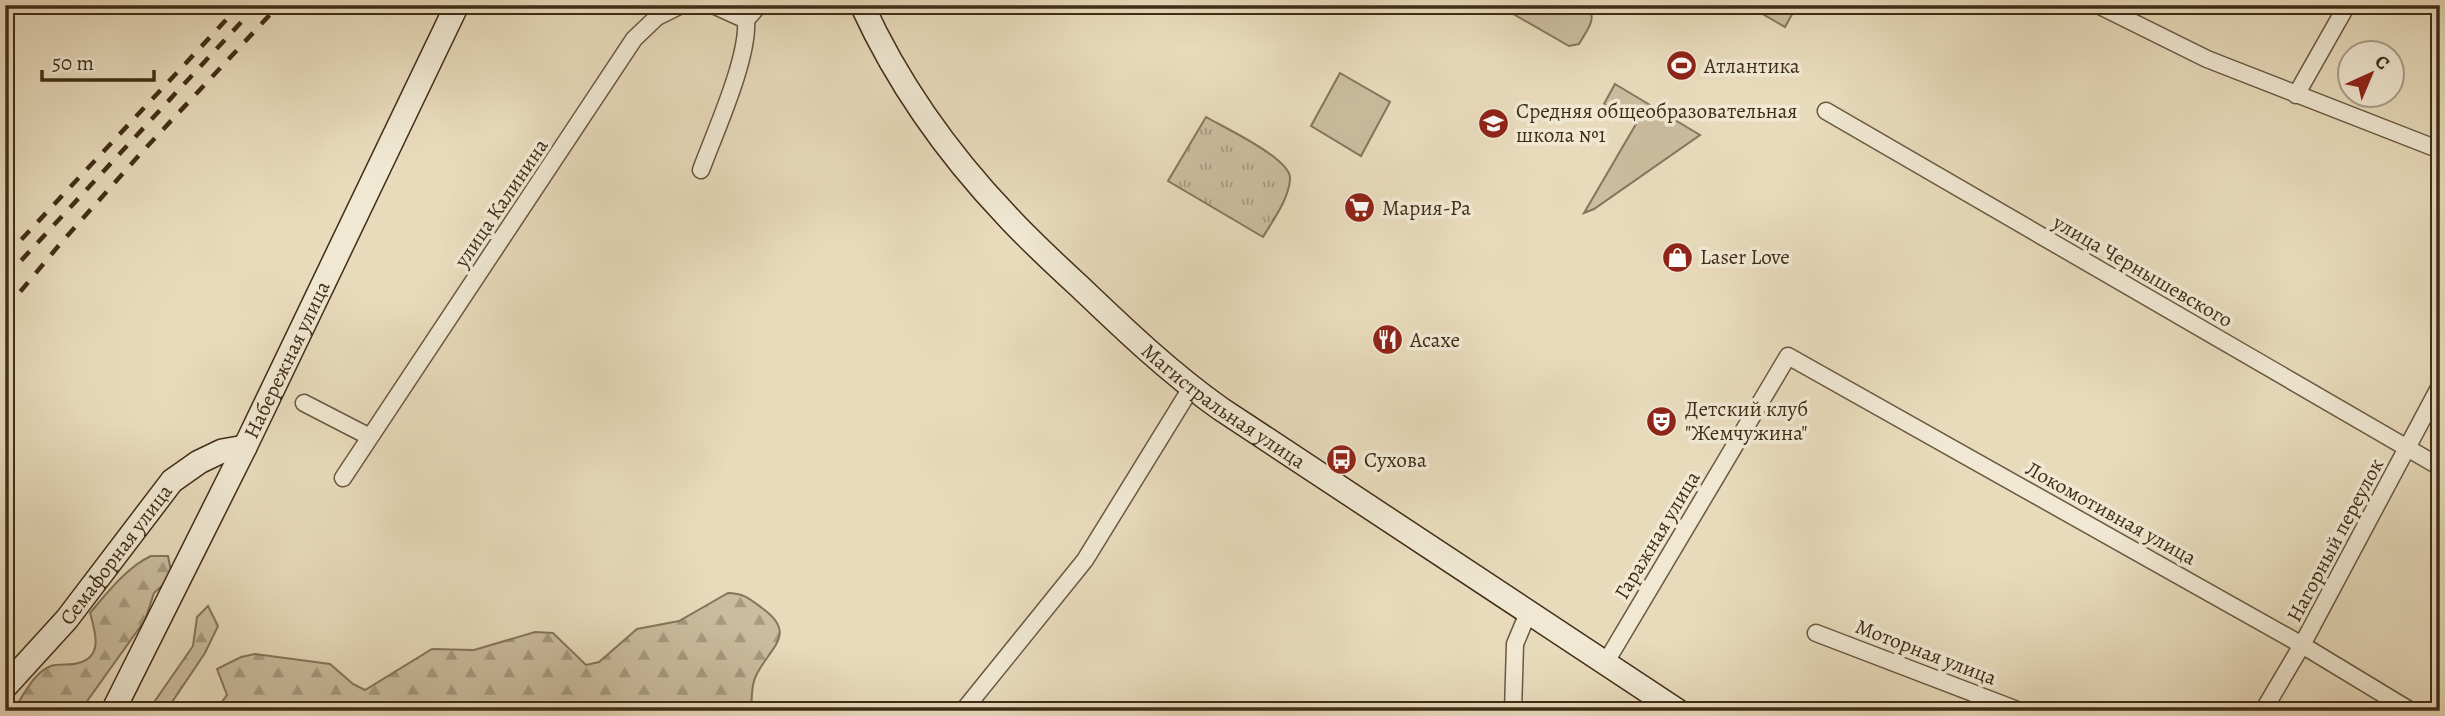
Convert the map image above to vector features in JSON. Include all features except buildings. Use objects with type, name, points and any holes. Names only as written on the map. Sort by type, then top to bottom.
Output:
[{"type":"street","name":"Набережная улица","points":[[113,711],[245,447],[457,5]]},
{"type":"street","name":"улица Калинина","points":[[343,478],[634,38],[657,17],[681,5]]},
{"type":"street","points":[[713,5],[746,20]]},
{"type":"street","points":[[701,170],[742,54],[747,32],[746,20],[759,5]]},
{"type":"street","name":"Магистральная улица","points":[[862,5],[907,89],[956,159],[1009,219],[1139,344],[1191,388],[1678,711]]},
{"type":"street","points":[[2098,5],[2207,59],[2440,150]]},
{"type":"street","points":[[2296,95],[2347,5]]},
{"type":"street","name":"улица Чернышевского","points":[[1826,111],[2440,467]]},
{"type":"street","name":"Локомотивная улица","points":[[1788,356],[2302,645],[2412,711]]},
{"type":"street","name":"Гаражная улица","points":[[1606,662],[1788,356]]},
{"type":"street","name":"Нагорный переулок","points":[[2263,711],[2302,645],[2440,386]]},
{"type":"street","points":[[963,711],[1085,560],[1191,388]]},
{"type":"street","points":[[304,403],[370,437]]},
{"type":"street","name":"Семафорная улица","points":[[5,687],[67,619],[172,481],[199,462],[222,451],[245,447]]},
{"type":"street","points":[[1513,711],[1515,644],[1528,613]]},
{"type":"street","name":"Моторная улица","points":[[1816,632],[2020,711]]},
{"type":"green space","points":[[1504,5],[1585,5],[1592,19],[1579,44],[1569,46],[1508,11]]},
{"type":"green space","points":[[1747,5],[1797,5],[1785,27]]},
{"type":"green space","points":[[1340,73],[1390,102],[1361,156],[1311,126]]},
{"type":"green space","points":[[1615,84],[1700,135],[1594,209],[1584,213],[1636,124],[1604,104]]},
{"type":"green space","points":[[1206,117],[1269,153],[1288,171],[1290,179],[1287,194],[1263,237],[1168,181]]},
{"type":"green space","points":[[151,556],[168,556],[171,571],[164,584],[154,593],[145,620],[80,711],[13,711],[39,673],[54,665],[78,663],[92,655],[96,642],[90,613],[126,574]]},
{"type":"green space","points":[[728,593],[750,599],[779,626],[777,642],[754,682],[751,711],[206,711],[218,707],[227,695],[217,669],[241,657],[255,654],[330,664],[353,684],[365,690],[432,649],[474,650],[535,632],[553,633],[586,665],[599,662],[637,629],[679,621]]},
{"type":"green space","points":[[208,606],[218,626],[205,653],[166,711],[148,711],[193,646],[197,617]]},
{"type":"railway","points":[[5,257],[240,5]]},
{"type":"railway","points":[[5,278],[257,5]]},
{"type":"railway","points":[[5,310],[142,152],[279,5]]},
{"type":"place","name":"Атлантика","points":[[1681,66]]},
{"type":"place","name":"Средняя общеобразовательная школа №1","points":[[1493,123]]},
{"type":"place","name":"Мария-Ра","points":[[1359,208]]},
{"type":"place","name":"Laser Love","points":[[1677,257]]},
{"type":"place","name":"Асахе","points":[[1387,340]]},
{"type":"place","name":"Детский клуб \"Жемчужина\"","points":[[1662,421]]},
{"type":"place","name":"Сухова","points":[[1341,460]]}]
